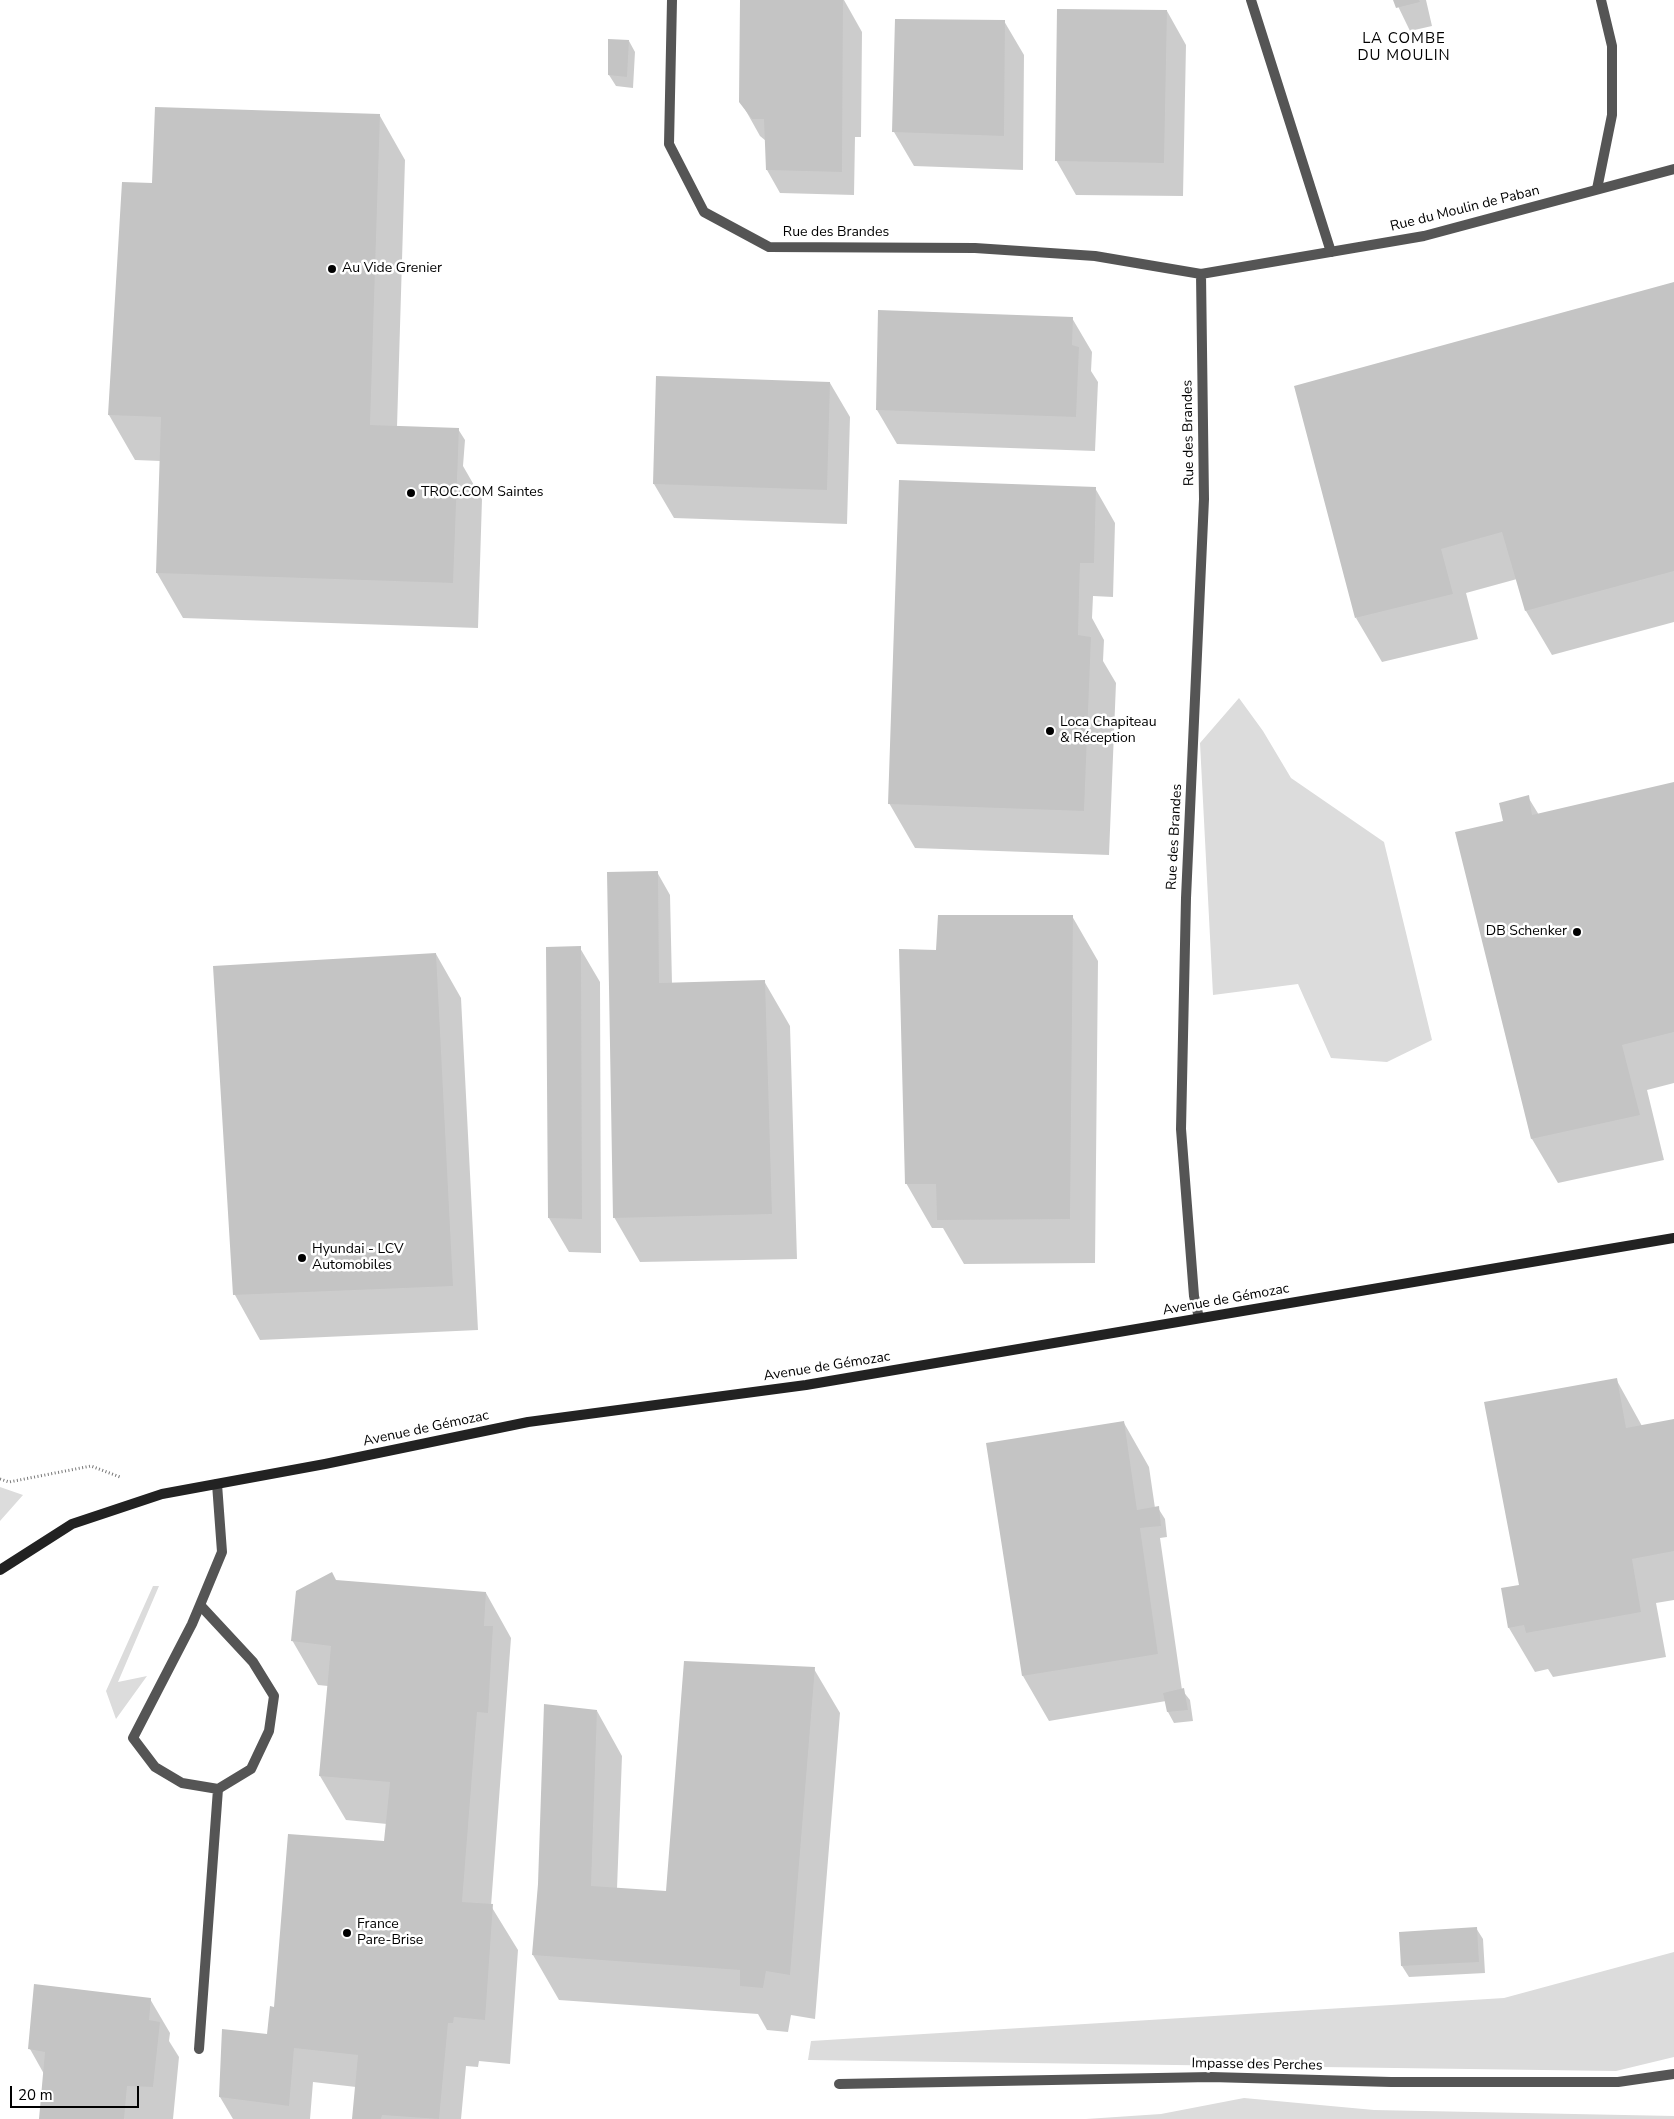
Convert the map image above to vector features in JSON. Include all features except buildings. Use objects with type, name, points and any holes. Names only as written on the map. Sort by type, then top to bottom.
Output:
[{"type":"main road","name":"Avenue de Gémozac","points":[[0,1570],[72,1524],[162,1494],[528,1422],[806,1386],[1674,1238]]},
{"type":"street","name":"Rue des Brandes","points":[[672,0],[668,144],[704,212],[769,247],[993,249],[1095,256],[1201,274],[1204,499],[1186,898],[1181,1129],[1194,1296],[1199,1318]]},
{"type":"street","points":[[1251,0],[1331,252]]},
{"type":"street","points":[[1597,189],[1612,115],[1612,46],[1601,0]]},
{"type":"street","name":"Rue du Moulin de Paban","points":[[1201,274],[1424,236],[1674,169]]},
{"type":"street","points":[[200,1605],[253,1662],[274,1696],[268,1731],[251,1769],[218,1789],[182,1783],[155,1768],[133,1738],[200,1605],[222,1552],[217,1484]]},
{"type":"street","points":[[199,2050],[218,1789]]},
{"type":"street","name":"Impasse des Perches","points":[[839,2084],[1211,2077],[1391,2082],[1618,2082],[1674,2074]]},
{"type":"path","points":[[0,1480],[9,1482],[91,1466],[162,1494]]},
{"type":"shaded area","points":[[1239,698],[1263,731],[1291,778],[1384,842],[1432,1040],[1387,1062],[1331,1058],[1298,984],[1213,995],[1200,743]]},
{"type":"shaded area","points":[[0,1487],[23,1495],[0,1521]]},
{"type":"shaded area","points":[[153,1586],[159,1586],[118,1682],[147,1676],[116,1719],[106,1691]]},
{"type":"shaded area","points":[[1674,1952],[1674,2057],[1616,2071],[808,2060],[811,2041],[1504,1998]]},
{"type":"shaded area","points":[[1244,2098],[1374,2110],[1674,2116],[1674,2119],[1086,2119],[1161,2114]]},
{"type":"place","name":"Au Vide Grenier","points":[[332,269]]},
{"type":"place","name":"TROC.COM Saintes","points":[[411,493]]},
{"type":"place","name":"Loca Chapiteau & Réception","points":[[1050,731]]},
{"type":"place","name":"DB Schenker","points":[[1577,932]]},
{"type":"place","name":"Hyundai - LCV Automobiles","points":[[302,1258]]},
{"type":"place","name":"France Pare-Brise","points":[[347,1933]]},
{"type":"district","name":"LA COMBE DU MOULIN","points":[[1404,48]]}]
